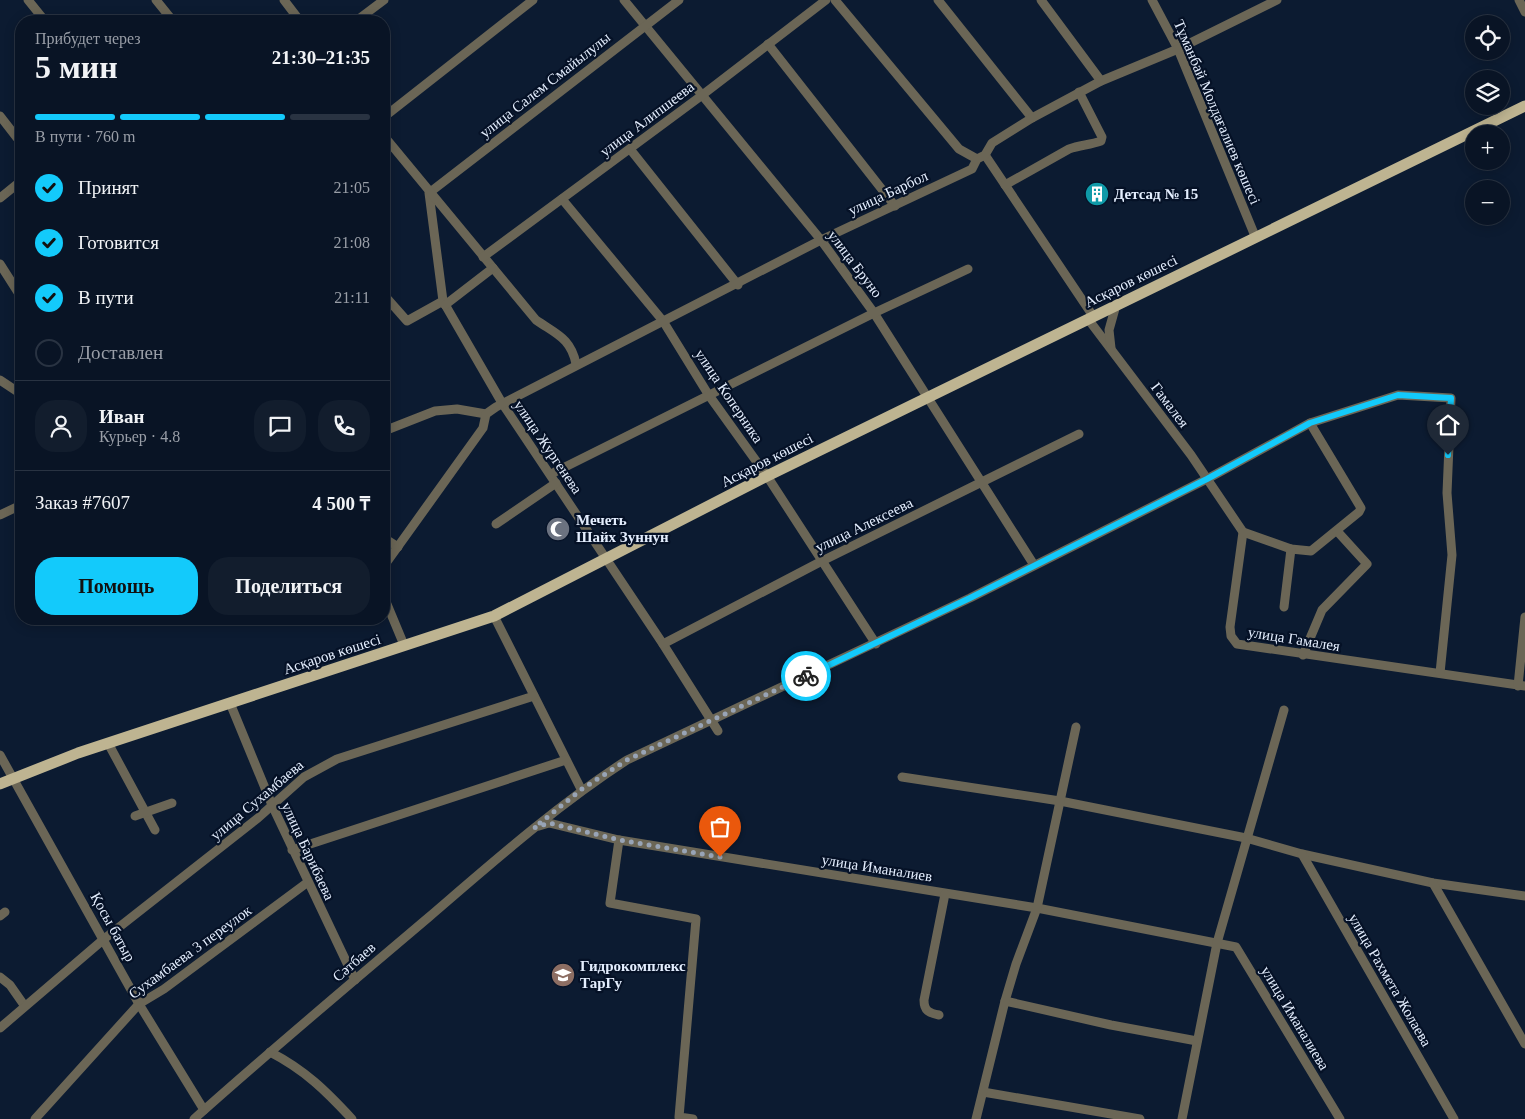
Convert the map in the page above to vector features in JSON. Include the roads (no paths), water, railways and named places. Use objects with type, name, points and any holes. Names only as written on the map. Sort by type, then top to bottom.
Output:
[{"type":"main road","name":"Асқаров көшесі","points":[[0,784],[108,743],[494,616],[768,476],[1255,236],[1525,106]]},
{"type":"street","points":[[28,0],[40,15]]},
{"type":"street","points":[[156,0],[168,15]]},
{"type":"street","points":[[284,0],[295,15]]},
{"type":"street","points":[[364,15],[384,0]]},
{"type":"street","points":[[390,112],[533,0]]},
{"type":"street","name":"улица Бруно","points":[[624,0],[821,240],[874,313],[926,398],[1034,565]]},
{"type":"street","name":"улица Салем Смайылулы","points":[[429,193],[679,0]]},
{"type":"street","name":"улица Алипшеева","points":[[483,257],[701,96],[826,0]]},
{"type":"street","points":[[836,0],[959,149],[981,157],[1005,185],[1091,318]]},
{"type":"street","points":[[938,0],[1032,118]]},
{"type":"street","points":[[1041,0],[1101,81]]},
{"type":"street","name":"Тұманбай Молдағалиев көшесі","points":[[1152,0],[1178,49],[1255,236]]},
{"type":"street","name":"улица Барбол","points":[[486,414],[502,403],[576,364],[738,285],[821,240],[972,169],[992,143],[1079,92],[1178,49],[1277,0]]},
{"type":"street","points":[[1519,0],[1525,12]]},
{"type":"street","points":[[768,44],[895,206]]},
{"type":"street","points":[[1005,185],[1079,145],[1101,141],[1102,137],[1079,92]]},
{"type":"street","points":[[0,116],[15,135]]},
{"type":"street","points":[[390,144],[536,320],[571,346],[576,364]]},
{"type":"street","points":[[630,148],[738,285]]},
{"type":"street","points":[[0,198],[15,186]]},
{"type":"street","points":[[429,193],[444,302]]},
{"type":"street","name":"улица Коперника","points":[[562,199],[663,321],[708,394],[768,476],[876,644]]},
{"type":"street","points":[[0,264],[15,288]]},
{"type":"street","points":[[390,302],[406,321],[444,302],[493,268]]},
{"type":"street","points":[[496,524],[553,478],[708,394],[968,269]]},
{"type":"street","name":"улица Жургенева","points":[[444,302],[502,403],[664,644],[710,721],[718,731]]},
{"type":"street","points":[[1111,348],[1109,330],[1116,305]]},
{"type":"street","name":"Гамалея","points":[[1091,318],[1207,479]]},
{"type":"street","points":[[0,380],[15,390]]},
{"type":"street","name":"Сәтбаев","points":[[194,1119],[534,828],[582,789],[627,760],[876,644],[1207,479],[1310,423],[1398,395],[1451,398],[1447,493],[1452,555],[1440,673]]},
{"type":"street","points":[[390,429],[435,411],[457,409],[486,414],[483,428],[425,506],[390,558]]},
{"type":"street","points":[[1207,479],[1243,532],[1291,549],[1313,550],[1359,512],[1361,508],[1310,423]]},
{"type":"street","name":"улица Алексеева","points":[[664,644],[822,561],[1079,434]]},
{"type":"street","points":[[0,515],[15,508]]},
{"type":"street","points":[[1303,655],[1322,610],[1367,564],[1338,530]]},
{"type":"street","name":"улица Гамалея","points":[[1243,532],[1230,628],[1231,636],[1237,644],[1522,686]]},
{"type":"street","points":[[390,542],[398,547]]},
{"type":"street","points":[[1284,608],[1291,549]]},
{"type":"street","points":[[390,611],[404,645]]},
{"type":"street","points":[[494,616],[582,789]]},
{"type":"street","points":[[1522,686],[1525,616]]},
{"type":"street","name":"улица Сухамбаева","points":[[0,1028],[24,1006],[304,777],[337,759],[534,696]]},
{"type":"street","name":"улица Барибаева","points":[[230,704],[292,850],[355,980]]},
{"type":"street","points":[[1182,1119],[1217,943],[1284,710]]},
{"type":"street","points":[[976,1119],[1005,1001],[1037,908],[1076,726]]},
{"type":"street","points":[[108,743],[155,830]]},
{"type":"street","name":"Қосы батыр","points":[[0,755],[139,1004],[204,1110]]},
{"type":"street","points":[[292,850],[566,760]]},
{"type":"street","points":[[902,777],[1060,801],[1246,838],[1302,854],[1433,883],[1525,896]]},
{"type":"street","points":[[135,816],[172,803]]},
{"type":"street","name":"улица Иманалиев","points":[[534,828],[549,823],[620,840],[1037,908],[1217,943]]},
{"type":"street","points":[[620,840],[610,903],[696,919],[679,1117],[692,1119]]},
{"type":"street","name":"улица Рахмета Жолаева","points":[[1302,854],[1454,1119]]},
{"type":"street","name":"Сухамбаева 3 переулок","points":[[35,1119],[139,1004],[164,989],[308,882]]},
{"type":"street","points":[[1433,883],[1525,1044]]},
{"type":"street","points":[[939,1016],[928,1012],[924,1007],[924,1000],[945,894]]},
{"type":"street","name":"улица Иманалиева","points":[[1217,943],[1236,947],[1340,1119]]},
{"type":"street","points":[[0,977],[10,985],[24,1006]]},
{"type":"street","points":[[1005,1001],[1111,1025],[1197,1041]]},
{"type":"street","points":[[270,1052],[296,1065],[352,1119]]},
{"type":"street","points":[[983,1092],[1140,1119]]},
{"type":"place","name":"Детсад № 15","points":[[1097,194]]},
{"type":"place","name":"Мечеть Шайх Зуннун","points":[[558,529]]},
{"type":"place","name":"Гидрокомплекс ТарГу","points":[[563,975]]}]
